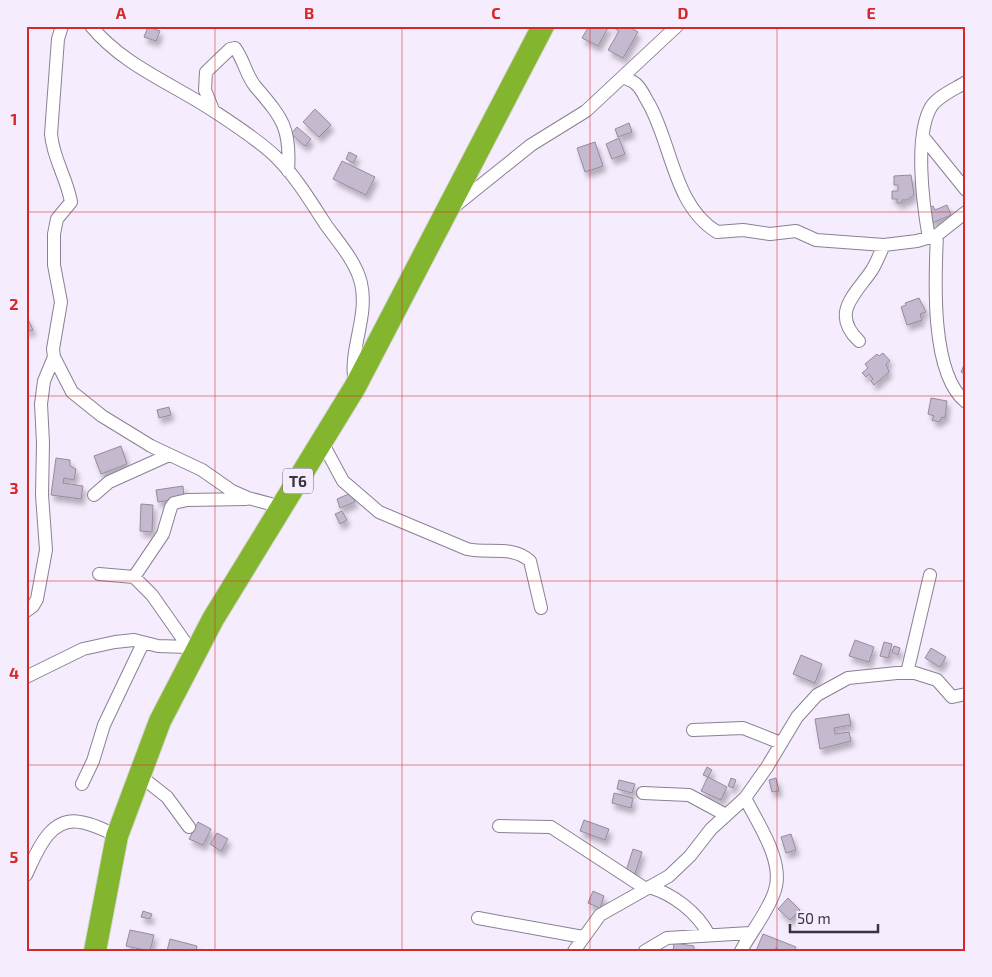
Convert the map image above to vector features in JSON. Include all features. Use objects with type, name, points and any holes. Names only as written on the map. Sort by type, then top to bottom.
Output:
[{"type":"highway","name":"T6","points":[[98,950],[116,836],[160,720],[191,651],[355,387],[543,26]]},
{"type":"street","points":[[62,26],[58,39],[51,134],[52,148],[65,180],[71,202],[57,219],[54,234],[54,265],[61,302],[53,338],[54,357],[68,385],[78,398],[102,416],[169,456],[202,470],[232,491],[248,498],[282,506]]},
{"type":"street","points":[[91,26],[120,55],[213,110],[275,156],[288,171],[354,266],[361,284],[360,332],[352,360],[355,387]]},
{"type":"street","points":[[447,213],[531,145],[586,110],[677,26]]},
{"type":"street","points":[[213,110],[205,90],[206,72],[230,49],[235,48],[255,86],[270,101],[283,122],[290,148],[288,171]]},
{"type":"street","points":[[623,77],[636,84],[646,98],[659,123],[682,187],[696,212],[712,229],[723,233],[744,230],[770,234],[796,231],[816,240],[884,244],[933,237],[966,212]]},
{"type":"street","points":[[966,82],[932,105],[927,116],[920,173],[933,237],[937,338],[951,383],[966,402]]},
{"type":"street","points":[[924,138],[966,190]]},
{"type":"street","points":[[859,341],[847,326],[845,318],[848,306],[872,270],[884,244]]},
{"type":"street","points":[[26,610],[33,606],[37,599],[46,550],[42,495],[42,404],[44,381],[54,357]]},
{"type":"street","points":[[322,442],[343,482],[379,512],[467,549],[479,552],[511,551],[524,556],[530,561],[541,608]]},
{"type":"street","points":[[94,495],[109,482],[169,456]]},
{"type":"street","points":[[134,577],[163,534],[174,503],[187,500],[248,498]]},
{"type":"street","points":[[99,574],[134,577],[152,595],[191,651]]},
{"type":"street","points":[[907,673],[930,575]]},
{"type":"street","points":[[26,677],[83,649],[134,640],[191,651]]},
{"type":"street","points":[[82,784],[93,761],[107,719],[143,643]]},
{"type":"street","points":[[574,951],[600,915],[669,876],[726,815],[745,798],[805,706],[816,695],[832,685],[858,676],[907,673],[924,675],[937,680],[952,697],[966,694]]},
{"type":"street","points":[[693,730],[743,728],[781,743]]},
{"type":"street","points":[[139,775],[167,797],[189,827]]},
{"type":"street","points":[[643,793],[689,795],[726,815]]},
{"type":"street","points":[[741,951],[775,891],[776,863],[745,798]]},
{"type":"street","points":[[26,875],[35,852],[52,830],[61,826],[81,822],[116,836]]},
{"type":"street","points":[[498,826],[551,827],[647,888],[663,891],[677,900],[702,922],[709,934]]},
{"type":"street","points":[[478,918],[583,937]]},
{"type":"street","points":[[645,951],[667,938],[750,933]]},
{"type":"building","points":[[589,26],[609,26],[598,46],[582,38]]},
{"type":"building","points":[[611,26],[628,26],[638,32],[623,58],[608,50],[619,31]]},
{"type":"building","points":[[148,27],[160,31],[156,41],[144,37]]},
{"type":"building","points":[[315,109],[331,125],[319,137],[303,122]]},
{"type":"building","points":[[629,123],[632,132],[618,137],[615,129]]},
{"type":"building","points":[[297,127],[311,139],[305,146],[291,134]]},
{"type":"building","points":[[619,138],[625,154],[612,159],[606,144]]},
{"type":"building","points":[[595,142],[603,166],[585,172],[577,148]]},
{"type":"building","points":[[349,152],[357,156],[353,163],[346,159]]},
{"type":"building","points":[[342,161],[375,177],[366,195],[333,179]]},
{"type":"building","points":[[911,175],[914,195],[907,200],[902,200],[902,203],[897,203],[897,199],[892,199],[892,191],[898,191],[898,185],[894,185],[894,176]]},
{"type":"building","points":[[947,205],[951,215],[932,223],[926,208],[933,206],[935,210]]},
{"type":"building","points":[[919,298],[926,312],[920,314],[922,320],[907,325],[901,307],[906,305],[905,303]]},
{"type":"building","points":[[26,315],[33,330],[26,332]]},
{"type":"building","points":[[883,353],[890,361],[886,364],[889,372],[874,385],[871,381],[873,379],[869,374],[866,377],[862,373],[868,368],[865,364],[877,354],[879,356]]},
{"type":"building","points":[[966,360],[966,374],[961,372]]},
{"type":"building","points":[[931,398],[947,401],[945,418],[942,417],[939,422],[932,420],[934,416],[928,414]]},
{"type":"building","points":[[169,407],[171,415],[159,418],[157,410]]},
{"type":"building","points":[[121,446],[127,464],[101,474],[94,456]]},
{"type":"building","points":[[56,458],[70,460],[70,466],[76,469],[74,480],[64,478],[63,483],[83,486],[81,499],[51,495]]},
{"type":"building","points":[[183,486],[184,498],[158,502],[156,490]]},
{"type":"building","points":[[351,493],[355,502],[340,508],[337,499]]},
{"type":"building","points":[[141,504],[153,505],[152,532],[140,531]]},
{"type":"building","points":[[342,511],[347,520],[340,524],[335,514]]},
{"type":"building","points":[[855,640],[874,647],[869,662],[849,656]]},
{"type":"building","points":[[884,642],[892,644],[888,658],[880,656]]},
{"type":"building","points":[[894,646],[900,648],[898,655],[892,652]]},
{"type":"building","points":[[931,648],[946,657],[940,667],[925,658]]},
{"type":"building","points":[[801,655],[822,664],[815,683],[793,674]]},
{"type":"building","points":[[849,714],[851,725],[834,728],[835,734],[849,732],[851,741],[820,749],[815,719]]},
{"type":"building","points":[[707,767],[712,770],[708,777],[703,775]]},
{"type":"building","points":[[708,777],[727,787],[721,800],[701,791]]},
{"type":"building","points":[[731,778],[736,780],[733,788],[728,786]]},
{"type":"building","points":[[776,778],[779,791],[772,792],[769,780]]},
{"type":"building","points":[[619,780],[635,784],[632,793],[617,789]]},
{"type":"building","points":[[614,793],[633,798],[631,808],[612,803]]},
{"type":"building","points":[[584,820],[609,829],[605,840],[580,831]]},
{"type":"building","points":[[198,822],[211,829],[203,845],[189,839]]},
{"type":"building","points":[[217,833],[228,839],[221,851],[210,844]]},
{"type":"building","points":[[791,834],[796,850],[786,853],[781,837]]},
{"type":"building","points":[[633,849],[642,852],[635,874],[626,871]]},
{"type":"building","points":[[593,891],[604,896],[600,908],[588,903]]},
{"type":"building","points":[[788,898],[800,910],[790,920],[778,909]]},
{"type":"building","points":[[143,911],[152,914],[150,919],[141,917]]},
{"type":"building","points":[[130,930],[154,935],[150,951],[126,946]]},
{"type":"building","points":[[763,934],[796,947],[794,951],[781,951],[776,948],[774,951],[756,951]]},
{"type":"building","points":[[170,939],[197,946],[196,951],[167,951]]},
{"type":"building","points":[[674,943],[694,946],[694,951],[673,951]]}]
